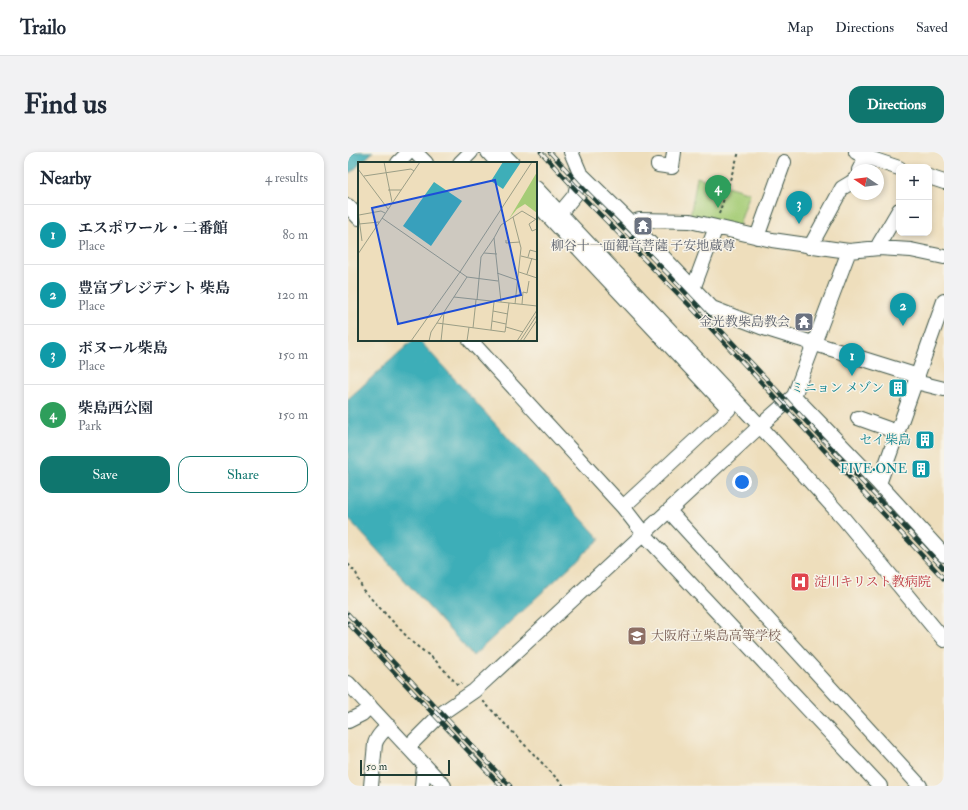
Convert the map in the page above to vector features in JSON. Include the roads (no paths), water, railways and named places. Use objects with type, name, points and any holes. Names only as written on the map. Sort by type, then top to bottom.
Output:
[{"type":"street","points":[[399,162],[409,152]]},
{"type":"street","points":[[415,152],[425,162]]},
{"type":"street","points":[[461,162],[471,152]]},
{"type":"street","points":[[488,152],[505,160]]},
{"type":"street","points":[[571,152],[580,173],[631,223],[712,308],[761,327],[944,389]]},
{"type":"street","points":[[658,165],[672,167],[674,152]]},
{"type":"street","points":[[860,164],[861,154],[896,167]]},
{"type":"street","points":[[757,237],[784,162]]},
{"type":"street","points":[[560,213],[575,195],[580,173]]},
{"type":"street","points":[[932,178],[944,182]]},
{"type":"street","points":[[810,247],[842,188],[848,184]]},
{"type":"street","points":[[537,189],[760,426],[844,519],[944,640]]},
{"type":"street","points":[[537,204],[728,409],[623,507]]},
{"type":"street","points":[[879,248],[879,244],[896,215]]},
{"type":"street","points":[[631,223],[639,220],[690,221],[757,237],[810,247],[849,250],[879,248],[911,250],[944,257]]},
{"type":"street","points":[[693,289],[716,227]]},
{"type":"street","points":[[408,747],[442,713],[474,691],[794,396],[849,250]]},
{"type":"street","points":[[879,484],[917,379],[940,324],[944,301]]},
{"type":"street","points":[[471,341],[623,507],[644,534],[880,786]]},
{"type":"street","points":[[794,396],[943,553]]},
{"type":"street","points":[[858,418],[897,432]]},
{"type":"street","points":[[669,511],[920,786]]},
{"type":"street","points":[[348,683],[444,786]]},
{"type":"street","points":[[348,721],[362,714],[370,706]]},
{"type":"street","points":[[371,786],[376,740],[388,726]]},
{"type":"street","points":[[422,786],[424,765]]},
{"type":"water","points":[[348,152],[373,152],[362,162],[358,162],[358,166],[350,173],[348,171]]},
{"type":"water","points":[[412,341],[420,341],[600,539],[473,656],[348,518],[348,399]]},
{"type":"railway","points":[[541,152],[576,190],[692,308],[944,579]]},
{"type":"railway","points":[[550,152],[578,183],[670,276],[944,569]]},
{"type":"railway","points":[[348,614],[510,786]]},
{"type":"railway","points":[[348,623],[501,786]]},
{"type":"place","name":"柴島西公園","points":[[718,208]]},
{"type":"place","name":"ボヌール柴島","points":[[799,224]]},
{"type":"place","name":"柳谷十一面観音菩薩 子安地蔵尊","points":[[643,226]]},
{"type":"place","name":"金光教柴島教会","points":[[804,322]]},
{"type":"place","name":"豊富プレジデント 柴島","points":[[903,326]]},
{"type":"place","name":"エスポワール・二番館","points":[[852,376]]},
{"type":"place","name":"ミニョン メゾン","points":[[898,388]]},
{"type":"place","name":"セイ柴島","points":[[925,440]]},
{"type":"place","name":"FIVE•ONE","points":[[921,469]]},
{"type":"place","name":"淀川キリスト教病院","points":[[800,582]]},
{"type":"place","name":"大阪府立柴島高等学校","points":[[637,636]]}]
